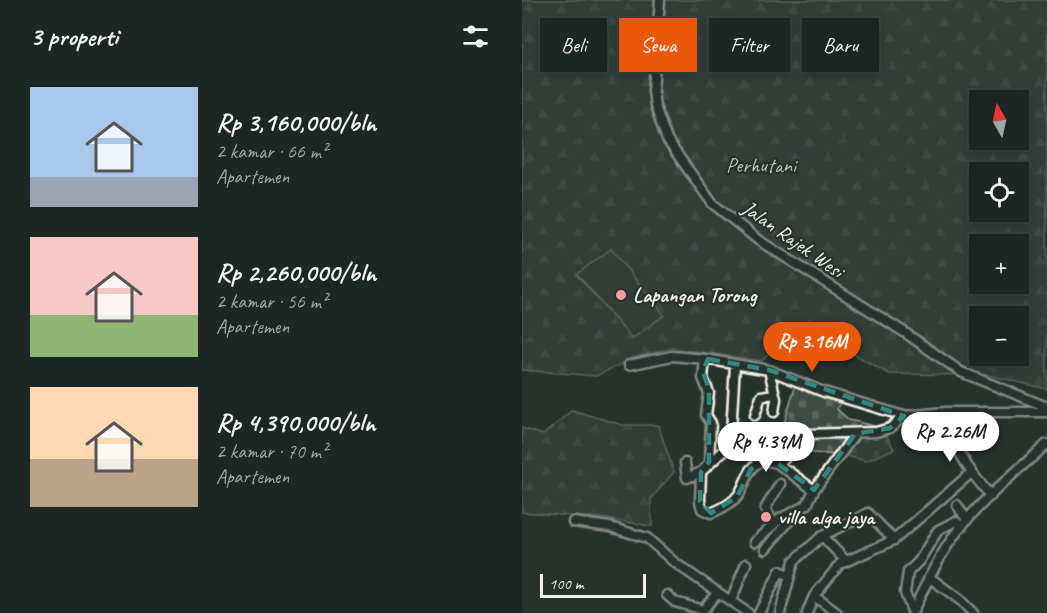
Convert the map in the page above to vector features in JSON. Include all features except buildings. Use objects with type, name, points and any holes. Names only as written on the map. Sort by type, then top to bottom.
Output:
[{"type":"street","name":"Jalan Rajek Wesi","points":[[660,0],[653,91],[655,106],[667,140],[712,203],[758,240],[904,332],[961,372],[1047,407]]},
{"type":"street","points":[[629,365],[672,356],[769,370],[824,392],[904,416]]},
{"type":"street","points":[[705,359],[703,378],[709,390],[706,416],[711,423],[708,446],[709,462]]},
{"type":"street","points":[[730,449],[735,365]]},
{"type":"street","points":[[769,370],[776,399],[774,412]]},
{"type":"street","points":[[755,415],[761,396],[774,394]]},
{"type":"street","points":[[685,463],[687,478],[701,472],[709,462],[730,449],[770,435],[855,434],[890,428],[904,416],[919,412],[1047,412]]},
{"type":"street","points":[[946,412],[956,448],[971,473],[991,496]]},
{"type":"street","points":[[754,542],[774,523],[807,505],[814,490],[855,434]]},
{"type":"street","points":[[912,612],[929,577],[965,523],[1047,444]]},
{"type":"street","points":[[777,463],[788,455]]},
{"type":"street","points":[[701,472],[701,505],[706,512],[711,513],[737,497],[751,469],[764,460],[777,463],[814,490]]},
{"type":"street","points":[[807,613],[814,596],[834,570],[846,561],[894,540],[971,473]]},
{"type":"street","points":[[774,523],[765,509],[780,484]]},
{"type":"street","points":[[957,505],[965,523]]},
{"type":"street","points":[[765,549],[799,509]]},
{"type":"street","points":[[780,613],[788,575],[794,561],[822,536],[868,513],[894,540]]},
{"type":"street","points":[[912,612],[905,592],[908,572],[943,526],[956,521],[965,523]]},
{"type":"street","points":[[573,522],[610,527],[647,538],[675,563],[748,613]]},
{"type":"street","points":[[822,536],[846,561]]},
{"type":"street","points":[[731,602],[746,564]]},
{"type":"street","points":[[759,613],[780,571],[788,575]]},
{"type":"street","points":[[929,577],[960,600],[973,613]]},
{"type":"street","points":[[667,595],[675,602],[703,610],[717,593]]},
{"type":"street","points":[[814,596],[837,613]]},
{"type":"highlighted area","points":[[708,359],[769,370],[904,416],[890,428],[855,434],[814,490],[777,463],[764,460],[751,469],[737,497],[711,513],[700,501],[701,472],[709,462],[709,390],[703,371]]},
{"type":"green space","name":"Perhutani","points":[[522,0],[1047,0],[1047,389],[988,375],[889,374],[806,327],[792,329],[762,361],[672,348],[637,357],[596,376],[522,370]],"holes":[[[611,249],[664,315],[632,339],[577,275]]]},
{"type":"green space","name":"Lapangan Torong","points":[[611,249],[664,315],[632,339],[577,274]]},
{"type":"green space","points":[[796,383],[842,399],[837,409],[849,420],[882,428],[894,449],[866,461],[847,456],[792,451],[775,454]]},
{"type":"green space","points":[[572,410],[622,425],[658,425],[674,472],[651,499],[652,526],[600,518],[522,512],[522,428],[543,435]]},
{"type":"place","name":"Lapangan Torong","points":[[621,295]]},
{"type":"place","name":"villa alga jaya","points":[[766,517]]}]
